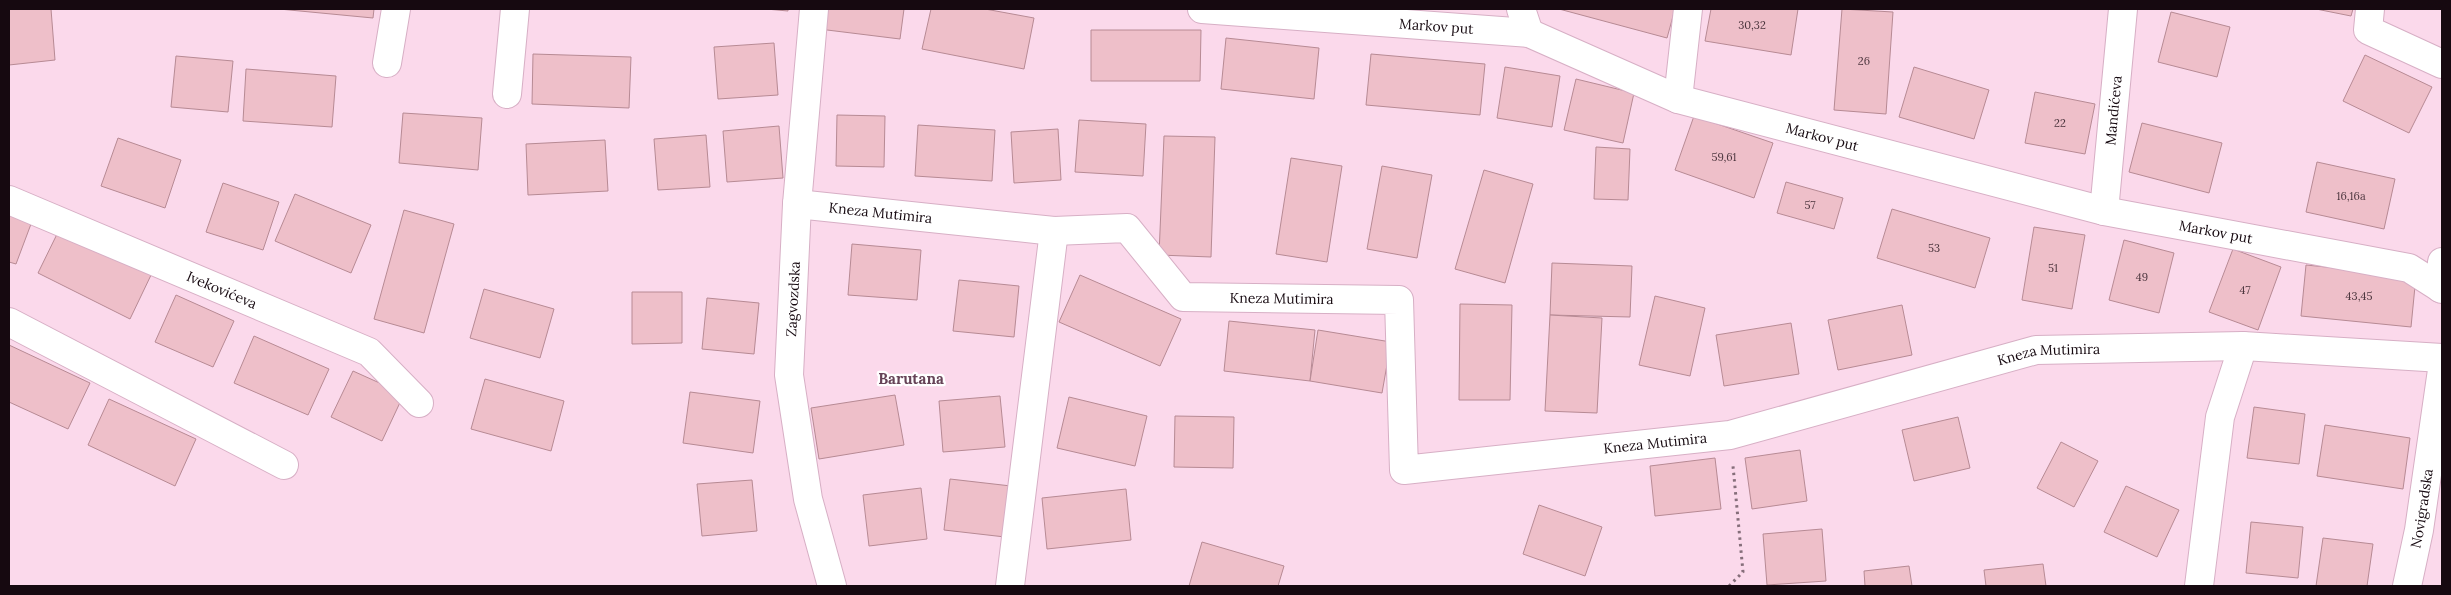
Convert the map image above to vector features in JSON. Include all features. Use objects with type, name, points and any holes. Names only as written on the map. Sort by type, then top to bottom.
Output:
[{"type":"street","points":[[387,63],[396,9]]},
{"type":"street","points":[[507,94],[515,9]]},
{"type":"street","name":"Zagvozdska","points":[[814,9],[797,204],[790,375],[808,499],[832,586]]},
{"type":"street","name":"Markov put","points":[[1202,9],[1525,21],[1678,99],[2104,211],[2409,268],[2441,280]]},
{"type":"street","points":[[1678,99],[1688,9]]},
{"type":"street","name":"Mandićeva","points":[[2104,211],[2123,9]]},
{"type":"street","points":[[2370,9],[2368,30],[2442,64]]},
{"type":"street","name":"Ivekovićeva","points":[[9,200],[369,352],[419,403]]},
{"type":"street","name":"Kneza Mutimira","points":[[797,204],[1054,231],[1127,228],[1183,297],[1399,300],[1404,470],[1730,435],[2036,350],[2243,346],[2442,358]]},
{"type":"street","points":[[1010,586],[1054,231]]},
{"type":"street","points":[[9,322],[284,465]]},
{"type":"street","points":[[2199,586],[2220,417],[2243,346]]},
{"type":"street","name":"Novigradska","points":[[2408,586],[2419,530],[2441,385]]},
{"type":"path","points":[[1729,586],[1743,572],[1730,435]]},
{"type":"building","points":[[9,9],[51,9],[55,60],[9,65]]},
{"type":"building","points":[[279,9],[374,9],[373,18]]},
{"type":"building","points":[[766,9],[788,9],[788,11]]},
{"type":"building","points":[[822,9],[904,9],[900,39],[819,29]]},
{"type":"building","points":[[931,9],[985,9],[1034,18],[1024,69],[922,49]]},
{"type":"building","points":[[1559,9],[1675,9],[1667,38]]},
{"type":"building","points":[[1711,9],[1798,9],[1791,55],[1705,41]]},
{"type":"building","points":[[1842,9],[1893,12],[1886,114],[1834,110]]},
{"type":"building","points":[[2316,9],[2353,9],[2351,16]]},
{"type":"building","points":[[2171,12],[2230,27],[2217,77],[2158,62]]},
{"type":"building","points":[[1091,30],[1201,30],[1200,81],[1091,81]]},
{"type":"building","points":[[1226,38],[1319,48],[1314,99],[1221,89]]},
{"type":"building","points":[[774,43],[778,95],[718,99],[714,47]]},
{"type":"building","points":[[533,54],[631,57],[629,108],[532,104]]},
{"type":"building","points":[[1371,54],[1485,64],[1480,115],[1366,105]]},
{"type":"building","points":[[2365,55],[2432,87],[2409,133],[2343,101]]},
{"type":"building","points":[[176,56],[233,61],[228,112],[171,107]]},
{"type":"building","points":[[1505,67],[1560,76],[1552,127],[1497,118]]},
{"type":"building","points":[[1914,67],[1989,90],[1974,139],[1899,117]]},
{"type":"building","points":[[246,69],[336,76],[332,127],[243,121]]},
{"type":"building","points":[[1576,79],[1634,93],[1623,143],[1564,130]]},
{"type":"building","points":[[2035,92],[2095,104],[2085,154],[2025,143]]},
{"type":"building","points":[[403,113],[482,118],[478,170],[399,163]]},
{"type":"building","points":[[837,115],[885,116],[884,167],[836,166]]},
{"type":"building","points":[[1694,116],[1773,143],[1754,198],[1675,170]]},
{"type":"building","points":[[1079,120],[1146,124],[1143,176],[1075,172]]},
{"type":"building","points":[[2142,123],[2222,143],[2209,193],[2129,172]]},
{"type":"building","points":[[918,125],[995,130],[992,181],[915,176]]},
{"type":"building","points":[[779,126],[783,178],[727,182],[723,131]]},
{"type":"building","points":[[1058,129],[1061,180],[1014,183],[1011,132]]},
{"type":"building","points":[[706,135],[710,187],[658,190],[654,139]]},
{"type":"building","points":[[1164,136],[1215,137],[1211,257],[1159,255]]},
{"type":"building","points":[[118,138],[181,160],[165,208],[101,186]]},
{"type":"building","points":[[605,140],[608,191],[528,195],[526,144]]},
{"type":"building","points":[[1596,147],[1630,149],[1628,200],[1594,199]]},
{"type":"building","points":[[1291,158],[1342,166],[1327,262],[1276,254]]},
{"type":"building","points":[[2317,162],[2395,179],[2384,229],[2306,212]]},
{"type":"building","points":[[1382,166],[1432,175],[1417,258],[1367,249]]},
{"type":"building","points":[[1484,170],[1533,184],[1505,283],[1455,269]]},
{"type":"building","points":[[1786,182],[1843,198],[1834,229],[1777,213]]},
{"type":"building","points":[[223,183],[279,202],[263,250],[206,232]]},
{"type":"building","points":[[295,194],[371,225],[351,273],[275,241]]},
{"type":"building","points":[[9,207],[34,216],[16,264],[9,262]]},
{"type":"building","points":[[1892,209],[1990,238],[1975,288],[1877,258]]},
{"type":"building","points":[[404,210],[454,224],[424,333],[374,319]]},
{"type":"building","points":[[2034,227],[2085,235],[2072,309],[2022,300]]},
{"type":"building","points":[[60,228],[152,273],[130,319],[38,273]]},
{"type":"building","points":[[2124,240],[2174,253],[2159,313],[2109,300]]},
{"type":"building","points":[[852,244],[921,250],[917,300],[848,295]]},
{"type":"building","points":[[2233,249],[2281,267],[2258,330],[2209,312]]},
{"type":"building","points":[[1552,263],[1632,266],[1630,317],[1550,315]]},
{"type":"building","points":[[2306,265],[2416,276],[2411,327],[2301,316]]},
{"type":"building","points":[[1080,275],[1181,319],[1160,366],[1059,322]]},
{"type":"building","points":[[959,280],[1019,286],[1014,337],[953,331]]},
{"type":"building","points":[[484,289],[554,309],[540,358],[470,338]]},
{"type":"building","points":[[632,292],[682,292],[682,343],[632,344]]},
{"type":"building","points":[[176,295],[234,321],[213,367],[155,342]]},
{"type":"building","points":[[1655,296],[1705,308],[1690,376],[1639,365]]},
{"type":"building","points":[[707,298],[759,303],[754,354],[702,349]]},
{"type":"building","points":[[1460,304],[1512,305],[1510,400],[1459,400]]},
{"type":"building","points":[[1902,305],[1912,355],[1838,370],[1828,320]]},
{"type":"building","points":[[1550,315],[1602,318],[1597,413],[1545,411]]},
{"type":"building","points":[[1229,321],[1315,330],[1310,381],[1224,371]]},
{"type":"building","points":[[1791,323],[1799,374],[1724,386],[1716,335]]},
{"type":"building","points":[[1318,330],[1391,342],[1382,393],[1310,381]]},
{"type":"building","points":[[254,336],[329,369],[308,415],[234,383]]},
{"type":"building","points":[[9,345],[90,383],[68,429],[9,402]]},
{"type":"building","points":[[353,371],[404,394],[382,441],[331,417]]},
{"type":"building","points":[[485,379],[564,401],[551,451],[471,429]]},
{"type":"building","points":[[690,392],[760,401],[753,453],[683,443]]},
{"type":"building","points":[[895,395],[904,445],[819,459],[811,408]]},
{"type":"building","points":[[1000,396],[1005,447],[943,452],[939,401]]},
{"type":"building","points":[[1069,397],[1147,416],[1135,466],[1057,448]]},
{"type":"building","points":[[109,399],[196,439],[175,486],[88,445]]},
{"type":"building","points":[[2254,407],[2305,414],[2299,464],[2247,458]]},
{"type":"building","points":[[1175,416],[1234,417],[1233,468],[1174,467]]},
{"type":"building","points":[[1958,417],[1970,468],[1914,481],[1902,430]]},
{"type":"building","points":[[2325,425],[2410,438],[2403,489],[2317,476]]},
{"type":"building","points":[[2061,442],[2098,461],[2074,507],[2037,488]]},
{"type":"building","points":[[1800,450],[1807,501],[1752,509],[1745,458]]},
{"type":"building","points":[[1715,458],[1721,509],[1655,516],[1650,466]]},
{"type":"building","points":[[950,479],[1011,486],[1005,537],[944,530]]},
{"type":"building","points":[[752,480],[757,531],[702,536],[697,484]]},
{"type":"building","points":[[2126,486],[2179,510],[2157,557],[2104,532]]},
{"type":"building","points":[[921,488],[927,539],[869,546],[863,495]]},
{"type":"building","points":[[1126,489],[1131,540],[1047,549],[1042,498]]},
{"type":"building","points":[[1539,505],[1602,527],[1585,576],[1523,554]]},
{"type":"building","points":[[2251,522],[2303,527],[2298,578],[2246,573]]},
{"type":"building","points":[[1822,529],[1826,581],[1767,585],[1763,534]]},
{"type":"building","points":[[2323,538],[2373,544],[2367,586],[2316,586]]},
{"type":"building","points":[[1202,542],[1284,566],[1278,586],[1189,586]]},
{"type":"building","points":[[2043,564],[2046,586],[1986,586],[1984,570]]},
{"type":"building","points":[[1909,566],[1912,586],[1865,586],[1864,571]]},
{"type":"district","name":"Barutana","points":[[911,379]]}]
